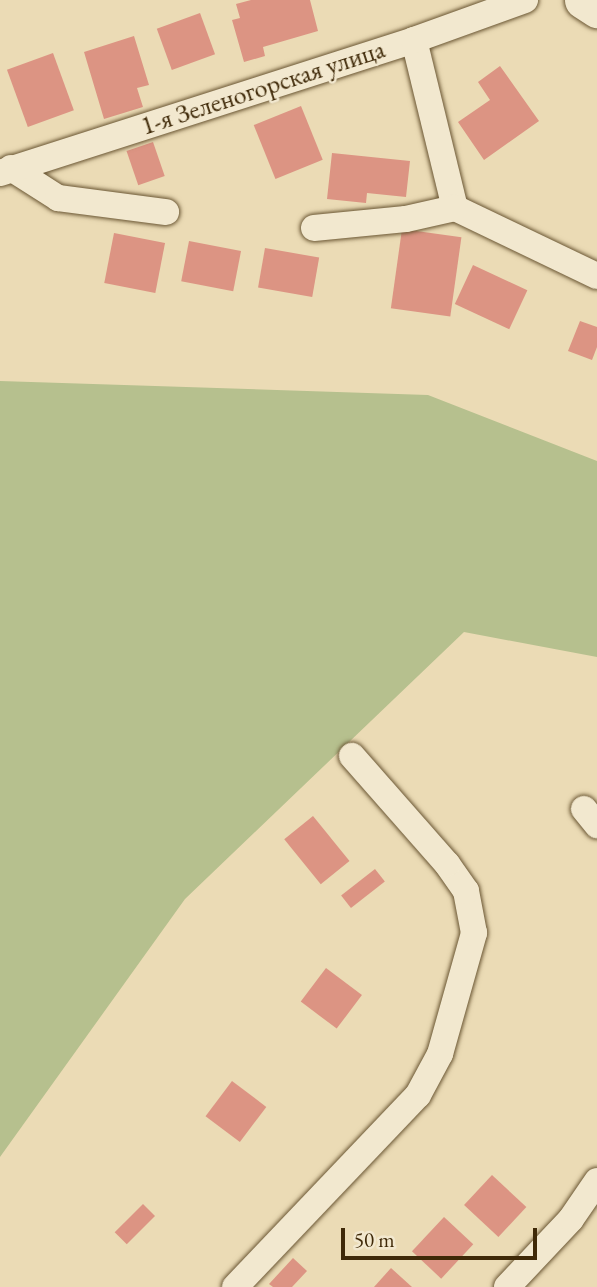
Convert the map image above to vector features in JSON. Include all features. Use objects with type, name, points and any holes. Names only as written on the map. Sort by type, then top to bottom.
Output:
[{"type":"main road","points":[[583,0],[597,9]]},
{"type":"street","name":"1-я Зеленогорская улица","points":[[6,171],[414,40],[525,0]]},
{"type":"street","points":[[414,40],[455,208]]},
{"type":"street","points":[[6,171],[58,198],[166,212]]},
{"type":"street","points":[[314,228],[406,219],[455,208],[597,276]]},
{"type":"street","points":[[235,1287],[418,1094],[440,1054],[474,933],[466,891],[447,864],[352,756]]},
{"type":"street","points":[[507,1287],[571,1219],[597,1181]]},
{"type":"green space","points":[[0,381],[428,395],[597,461],[597,657],[464,632],[185,899],[0,1157]]},
{"type":"building","points":[[251,0],[310,0],[318,31],[263,47],[265,56],[244,62],[232,20],[240,18],[236,4]]},
{"type":"building","points":[[200,13],[215,54],[172,70],[157,29]]},
{"type":"building","points":[[134,36],[149,85],[137,88],[143,107],[104,119],[84,52]]},
{"type":"building","points":[[53,53],[74,110],[28,127],[7,70]]},
{"type":"building","points":[[500,66],[539,121],[484,160],[458,122],[490,100],[478,82]]},
{"type":"building","points":[[301,106],[323,160],[275,179],[254,125]]},
{"type":"building","points":[[153,142],[165,176],[138,185],[127,151]]},
{"type":"building","points":[[332,153],[410,161],[406,197],[367,193],[366,203],[327,199]]},
{"type":"building","points":[[402,229],[461,237],[450,317],[391,308]]},
{"type":"building","points":[[114,233],[165,243],[155,293],[104,283]]},
{"type":"building","points":[[189,241],[241,251],[233,291],[181,281]]},
{"type":"building","points":[[265,248],[319,258],[312,297],[258,287]]},
{"type":"building","points":[[473,265],[527,290],[509,329],[455,304]]},
{"type":"building","points":[[580,321],[597,327],[597,347],[592,360],[568,351]]},
{"type":"building","points":[[313,816],[350,861],[321,884],[284,839]]},
{"type":"building","points":[[375,869],[385,882],[351,908],[341,895]]},
{"type":"building","points":[[326,968],[362,995],[337,1029],[301,1002]]},
{"type":"building","points":[[232,1081],[266,1107],[240,1142],[206,1116]]},
{"type":"building","points":[[492,1175],[526,1207],[498,1237],[464,1205]]},
{"type":"building","points":[[143,1204],[155,1216],[127,1244],[115,1232]]},
{"type":"building","points":[[444,1217],[473,1244],[441,1279],[412,1251]]},
{"type":"building","points":[[293,1258],[307,1271],[292,1287],[273,1287],[269,1284]]},
{"type":"building","points":[[391,1268],[412,1287],[374,1287]]}]
